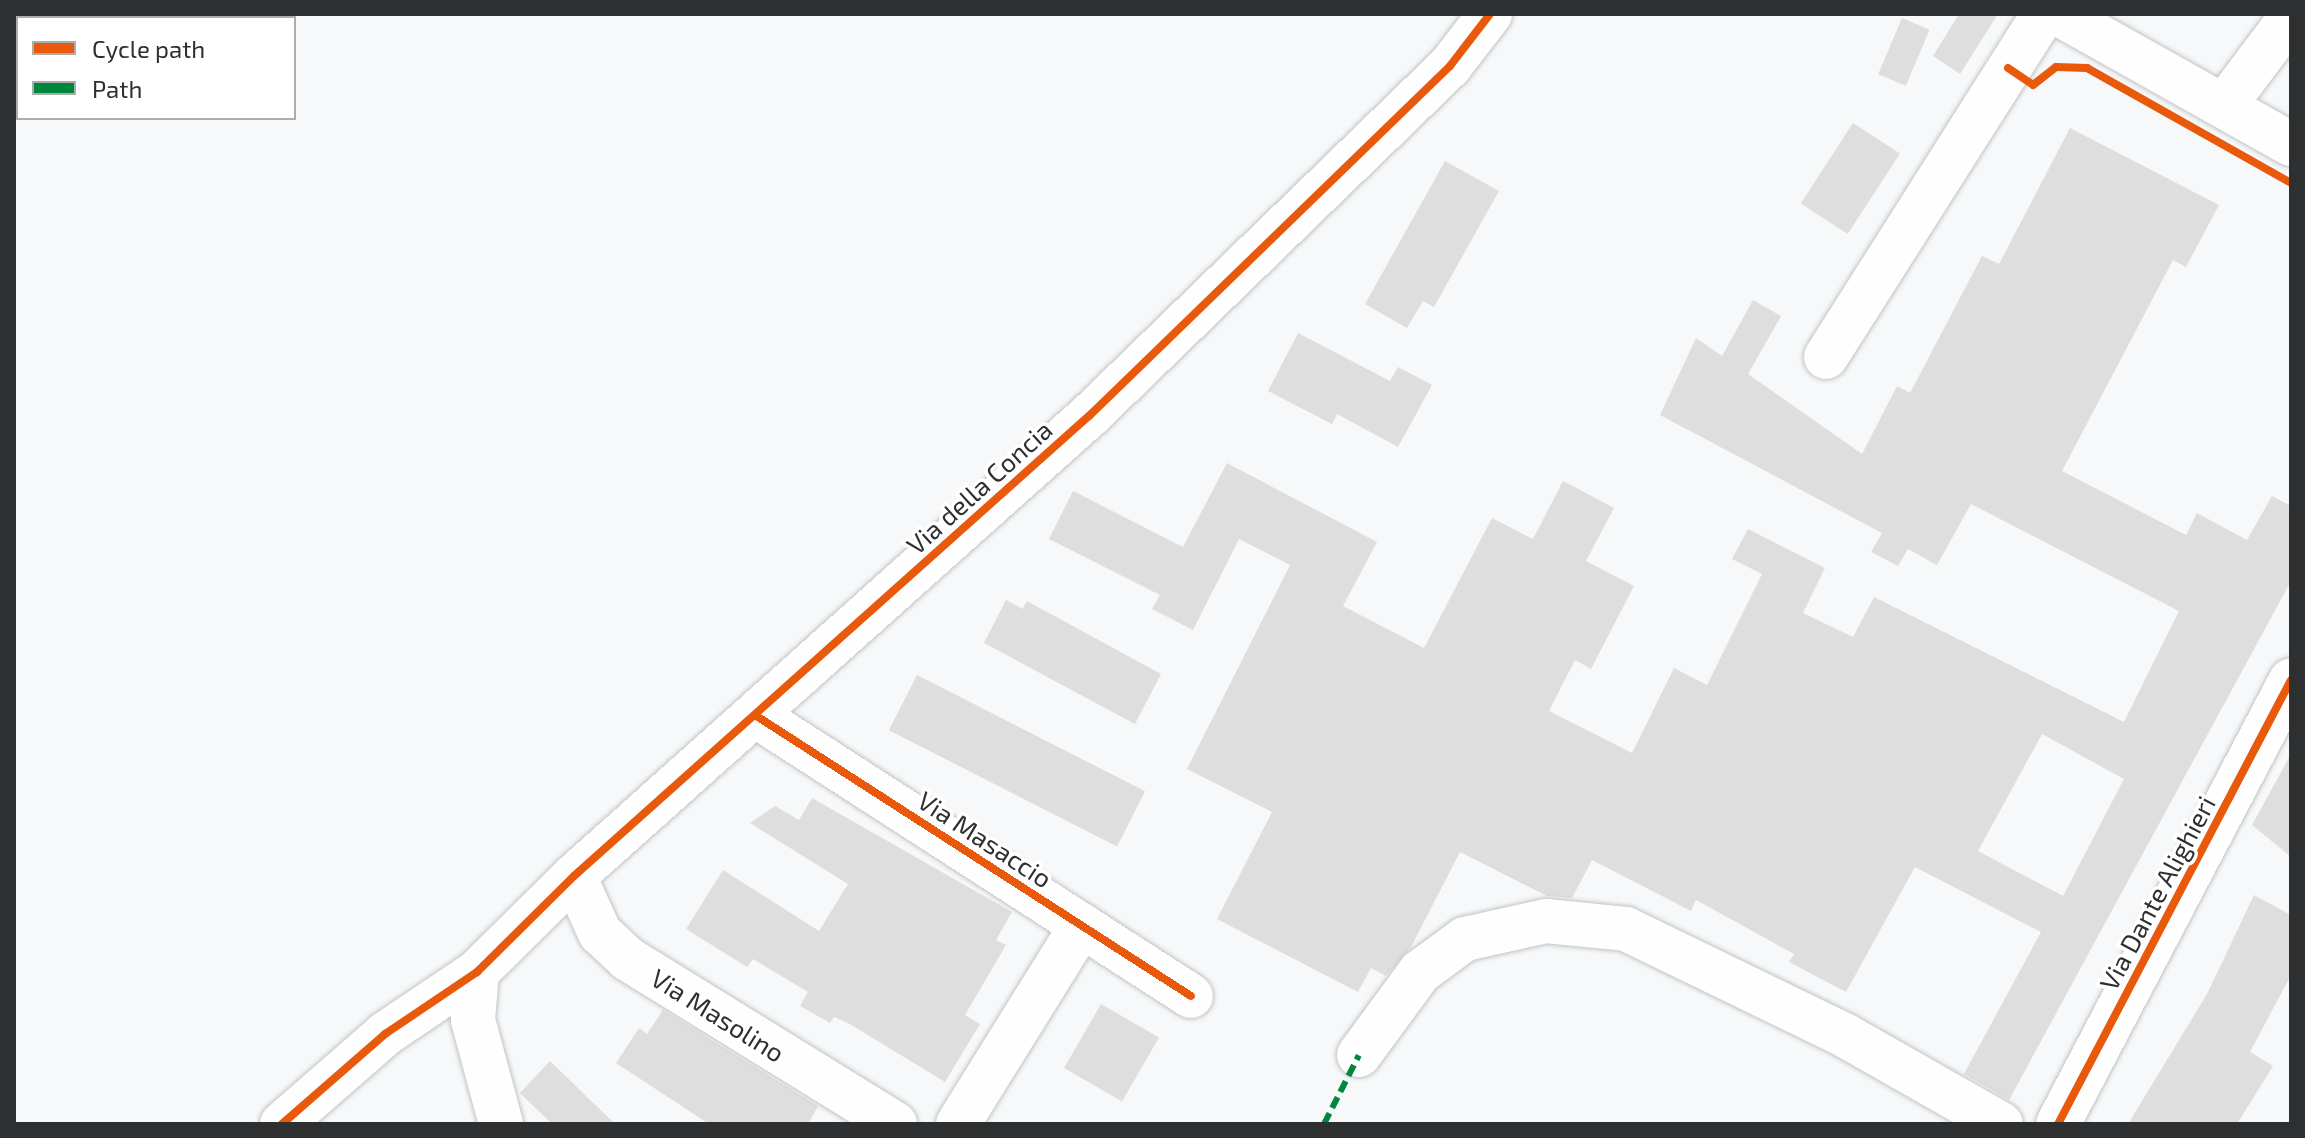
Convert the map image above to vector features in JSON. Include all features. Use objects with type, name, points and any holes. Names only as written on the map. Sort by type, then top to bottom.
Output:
[{"type":"street","name":"Via della Concia","points":[[282,1124],[385,1034],[477,972],[574,876],[758,717],[1090,415],[1450,66],[1490,14]]},
{"type":"street","points":[[1826,357],[2044,14]]},
{"type":"street","points":[[2059,14],[2291,144]]},
{"type":"street","points":[[2224,106],[2291,17]]},
{"type":"street","name":"Via Dante Alighieri","points":[[2058,1124],[2291,680]]},
{"type":"street","name":"Via Masaccio","points":[[758,717],[1191,996]]},
{"type":"street","name":"Via Masolino","points":[[574,876],[600,933],[628,959],[895,1124]]},
{"type":"street","points":[[1359,1055],[1420,972],[1465,939],[1546,921],[1626,929],[1846,1036],[2001,1124]]},
{"type":"street","points":[[958,1124],[1082,925]]},
{"type":"street","points":[[477,972],[473,1020],[501,1124]]},
{"type":"building","points":[[1959,14],[1998,14],[1960,74],[1933,56]]},
{"type":"building","points":[[1902,18],[1930,30],[1906,86],[1878,74]]},
{"type":"building","points":[[1853,123],[1900,153],[1848,234],[1801,204]]},
{"type":"building","points":[[2070,128],[2219,205],[2186,267],[2173,260],[2062,471],[2186,535],[2197,513],[2247,540],[2272,496],[2291,506],[2291,581],[2009,1100],[1964,1074],[2041,932],[1915,867],[1846,992],[1789,962],[1794,954],[1696,900],[1691,911],[1592,860],[1572,898],[1547,896],[1460,852],[1411,947],[1386,976],[1371,968],[1358,992],[1217,919],[1272,812],[1187,769],[1290,565],[1239,539],[1193,630],[1152,609],[1160,595],[1049,539],[1073,491],[1183,547],[1227,463],[1377,542],[1343,606],[1424,648],[1492,518],[1533,539],[1563,481],[1614,508],[1586,561],[1634,586],[1591,669],[1575,660],[1549,711],[1632,753],[1674,668],[1707,685],[1762,574],[1732,559],[1748,529],[1825,568],[1803,613],[1853,637],[1874,597],[2124,722],[2179,611],[1971,504],[1937,565],[1908,549],[1898,566],[1871,552],[1882,533],[1660,415],[1696,338],[1722,356],[1753,300],[1781,316],[1748,374],[1862,454],[1897,386],[1910,393],[1982,256],[1999,264]],"holes":[[[2042,734],[2124,779],[2063,896],[1978,851]]]},
{"type":"building","points":[[1445,161],[1499,191],[1434,307],[1423,301],[1407,328],[1365,304]]},
{"type":"building","points":[[1298,333],[1390,381],[1398,367],[1432,385],[1398,447],[1337,414],[1332,424],[1268,391]]},
{"type":"building","points":[[1006,600],[1023,609],[1027,601],[1161,674],[1135,724],[984,643]]},
{"type":"building","points":[[917,675],[1145,791],[1117,846],[889,730]]},
{"type":"building","points":[[2291,754],[2291,857],[2252,825]]},
{"type":"building","points":[[812,798],[1012,912],[996,940],[1006,945],[965,1015],[980,1024],[945,1082],[848,1023],[834,1017],[830,1023],[800,1006],[808,992],[753,959],[747,967],[686,929],[723,870],[819,931],[848,884],[750,823],[775,806],[799,820]]},
{"type":"building","points":[[2254,895],[2291,915],[2291,975],[2250,1052],[2273,1066],[2237,1124],[2128,1124],[2207,994]]},
{"type":"building","points":[[1101,1004],[1159,1038],[1122,1102],[1064,1068]]},
{"type":"building","points":[[663,1010],[818,1106],[808,1124],[709,1124],[616,1063],[639,1028],[647,1034]]},
{"type":"building","points":[[550,1061],[615,1124],[552,1124],[520,1093]]},
{"type":"marked path","points":[[1324,1124],[1359,1055]]},
{"type":"cycle path","points":[[282,1124],[385,1034],[477,972],[574,876],[1090,415],[1450,66],[1490,14]]},
{"type":"cycle path","points":[[2008,68],[2033,85],[2056,67],[2087,68],[2291,183]]},
{"type":"cycle path","points":[[2058,1124],[2291,680]]},
{"type":"cycle path","points":[[758,717],[1191,996]]}]
